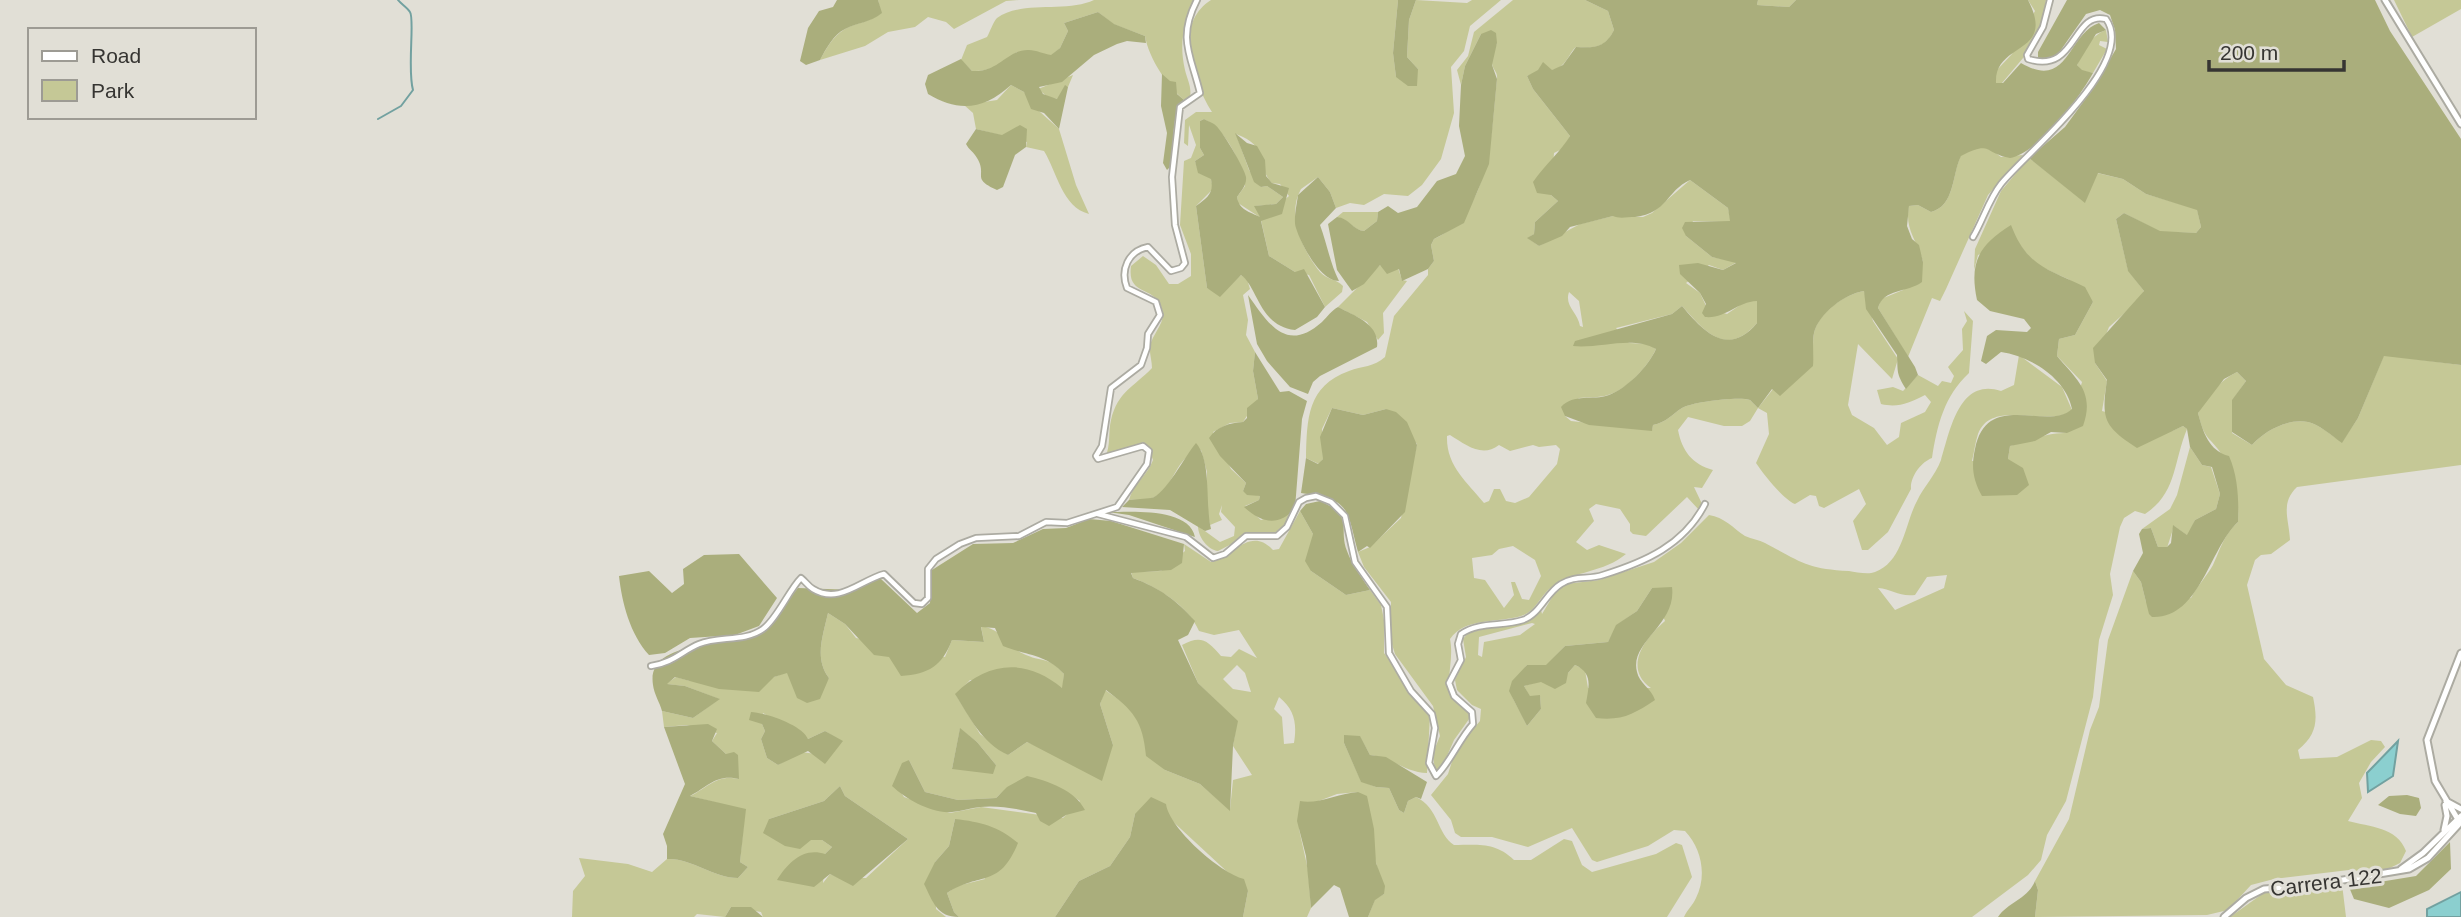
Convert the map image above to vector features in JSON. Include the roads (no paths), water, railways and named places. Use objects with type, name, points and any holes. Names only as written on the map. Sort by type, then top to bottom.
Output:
[{"type":"street","points":[[651,666],[679,657],[702,643],[747,635],[764,629],[791,596],[801,578],[811,588],[830,593],[849,592],[884,574],[915,603],[922,604],[928,598],[928,569],[936,559],[961,544],[976,538],[1018,536],[1046,522],[1067,523],[1122,503],[1149,458],[1149,452],[1143,446],[1098,459],[1096,456],[1102,446],[1111,388],[1141,365],[1147,348],[1148,334],[1160,315],[1156,302],[1127,288],[1124,269],[1136,252],[1148,247],[1171,271],[1177,270],[1185,263],[1175,225],[1172,177],[1180,107],[1200,93],[1190,63],[1185,32],[1197,0]]},
{"type":"street","points":[[1973,237],[2000,185],[2082,99],[2110,48],[2110,24],[2106,19],[2094,18],[2087,22],[2064,55],[2048,61],[2028,59],[2027,55],[2043,27],[2050,0]]},
{"type":"street","points":[[2385,0],[2461,124]]},
{"type":"street","points":[[1094,514],[1127,520],[1186,537],[1213,558],[1225,554],[1246,536],[1277,537],[1287,527],[1299,502],[1306,498],[1316,496],[1331,502],[1345,516],[1355,562],[1387,607],[1389,653],[1412,691],[1432,713],[1434,737],[1429,763],[1436,776],[1446,767],[1456,743],[1473,724],[1472,712],[1454,696],[1449,683],[1461,660],[1458,644],[1461,634],[1488,624],[1526,619],[1562,583],[1574,578],[1601,576],[1658,554],[1685,535],[1705,504]]},
{"type":"street","points":[[2443,833],[2447,816],[2435,781],[2427,740],[2461,653]]},
{"type":"street","points":[[2443,799],[2461,809]]},
{"type":"street","points":[[2443,799],[2459,820]]},
{"type":"street","name":"Carrera 122","points":[[2396,872],[2416,860],[2459,820]]},
{"type":"street","name":"Carrera 122","points":[[2224,917],[2246,898],[2264,889],[2409,869],[2428,858],[2459,820]]},
{"type":"water","points":[[2398,741],[2393,776],[2368,792],[2367,773]]},
{"type":"water","points":[[2461,892],[2461,917],[2427,917],[2427,909]]},
{"type":"waterway","points":[[378,119],[401,106],[413,90],[411,16],[409,10],[398,0]]}]
